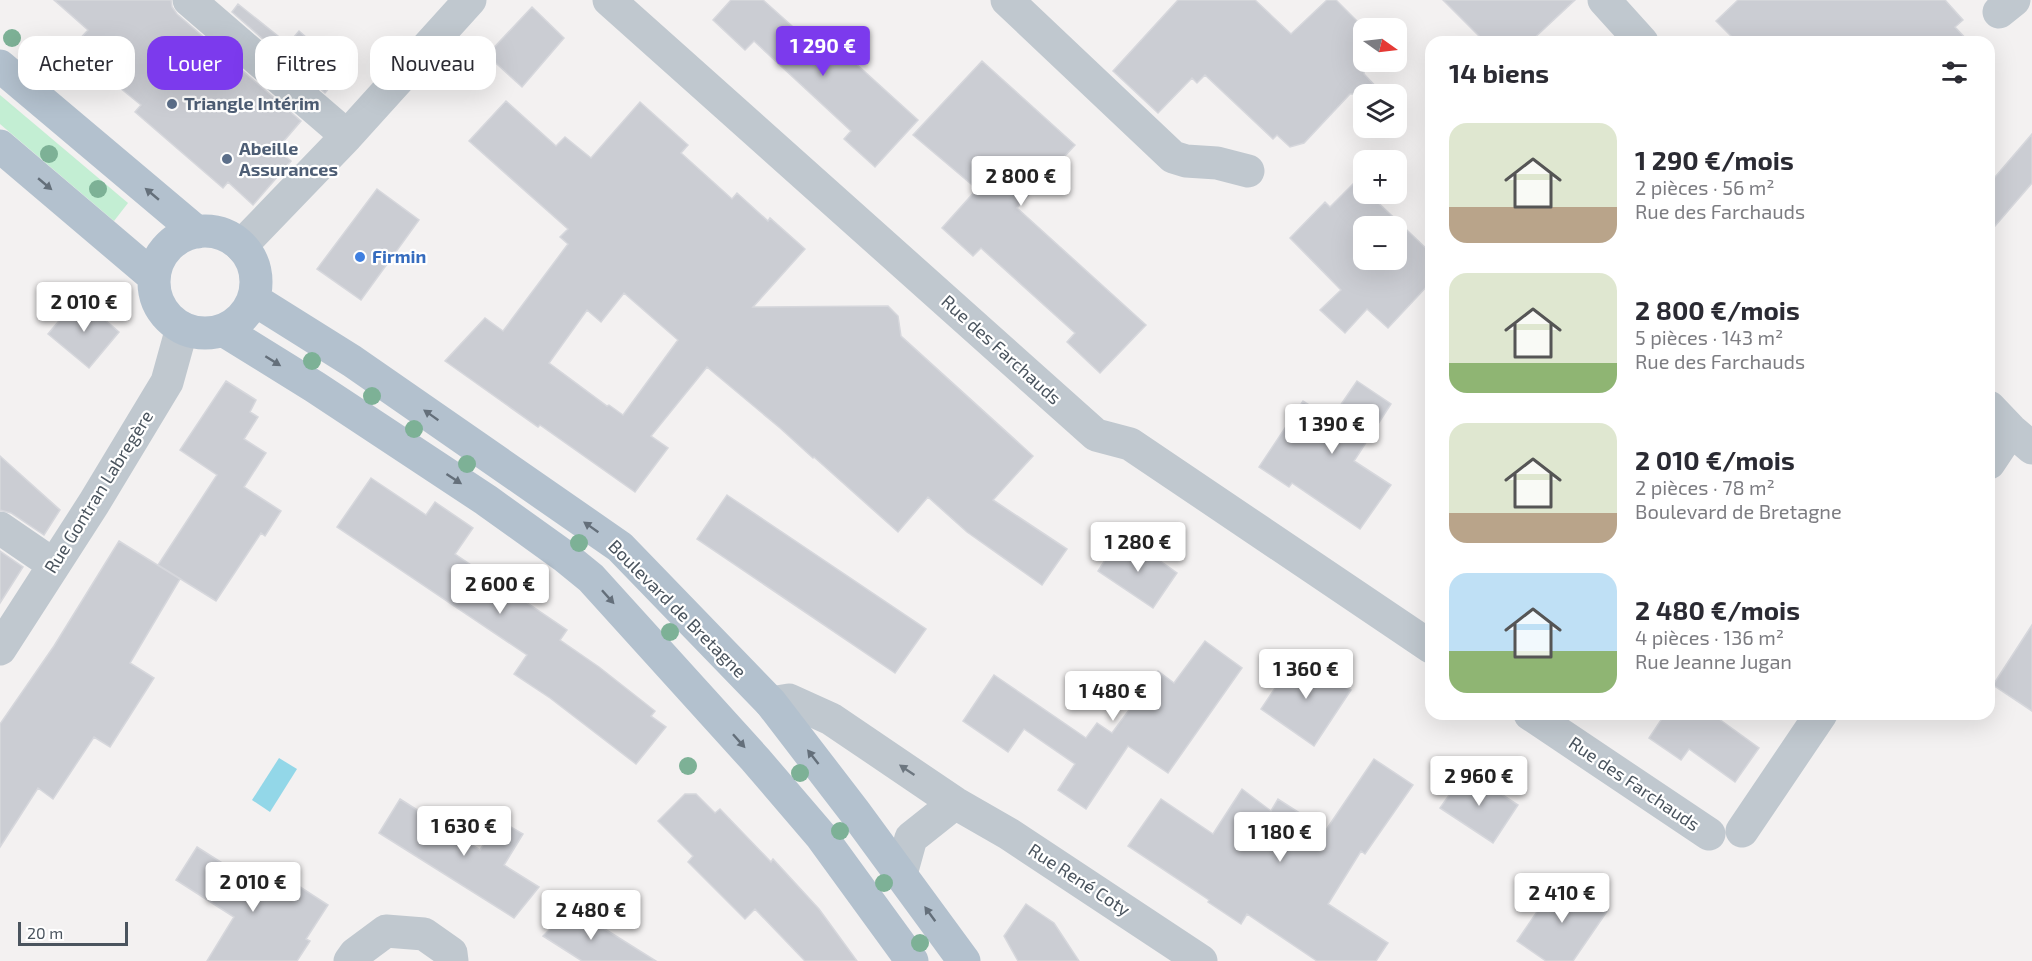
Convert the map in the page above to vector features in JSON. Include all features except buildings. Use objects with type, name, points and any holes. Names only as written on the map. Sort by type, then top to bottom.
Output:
[{"type":"main road","points":[[0,66],[197,232]]},
{"type":"main road","points":[[0,146],[153,276]]},
{"type":"main road","points":[[197,232],[213,232],[228,237],[241,246],[249,257],[256,285],[253,299],[246,312],[223,330],[209,333],[182,328],[169,319],[160,307],[153,276],[158,261],[167,247],[181,237],[197,232]]},
{"type":"main road","name":"Boulevard de Bretagne","points":[[253,299],[352,361],[620,547],[771,703],[964,961]]},
{"type":"main road","points":[[223,330],[315,387],[486,500],[591,578],[755,759],[820,836],[912,961]]},
{"type":"street","points":[[189,0],[347,136]]},
{"type":"street","points":[[241,246],[347,136],[470,0]]},
{"type":"street","name":"Rue des Farchauds","points":[[609,0],[1096,435],[1130,444],[1425,643]]},
{"type":"street","points":[[1007,0],[1173,157],[1186,161],[1217,163],[1248,171]]},
{"type":"street","points":[[1604,0],[1637,36]]},
{"type":"street","name":"Rue Gontran Labregère","points":[[0,649],[167,382],[182,328]]},
{"type":"street","points":[[1995,454],[2011,429]]},
{"type":"street","points":[[0,528],[54,565]]},
{"type":"street","name":"Rue René Coty","points":[[771,703],[789,700],[831,719],[1201,961]]},
{"type":"street","name":"Rue des Farchauds","points":[[1539,720],[1708,834]]},
{"type":"street","points":[[1742,831],[1817,720]]},
{"type":"street","points":[[901,874],[911,838],[955,802]]},
{"type":"street","points":[[350,961],[355,954],[386,931],[424,934],[451,953],[452,961]]},
{"type":"green space","points":[[0,95],[128,203],[114,221],[0,124]]},
{"type":"water","points":[[279,758],[297,769],[270,812],[252,800]]},
{"type":"place","name":"Triangle Intérim","points":[[172,104]]},
{"type":"place","name":"Abeille Assurances","points":[[227,159]]},
{"type":"place","name":"Firmin","points":[[360,257]]}]
